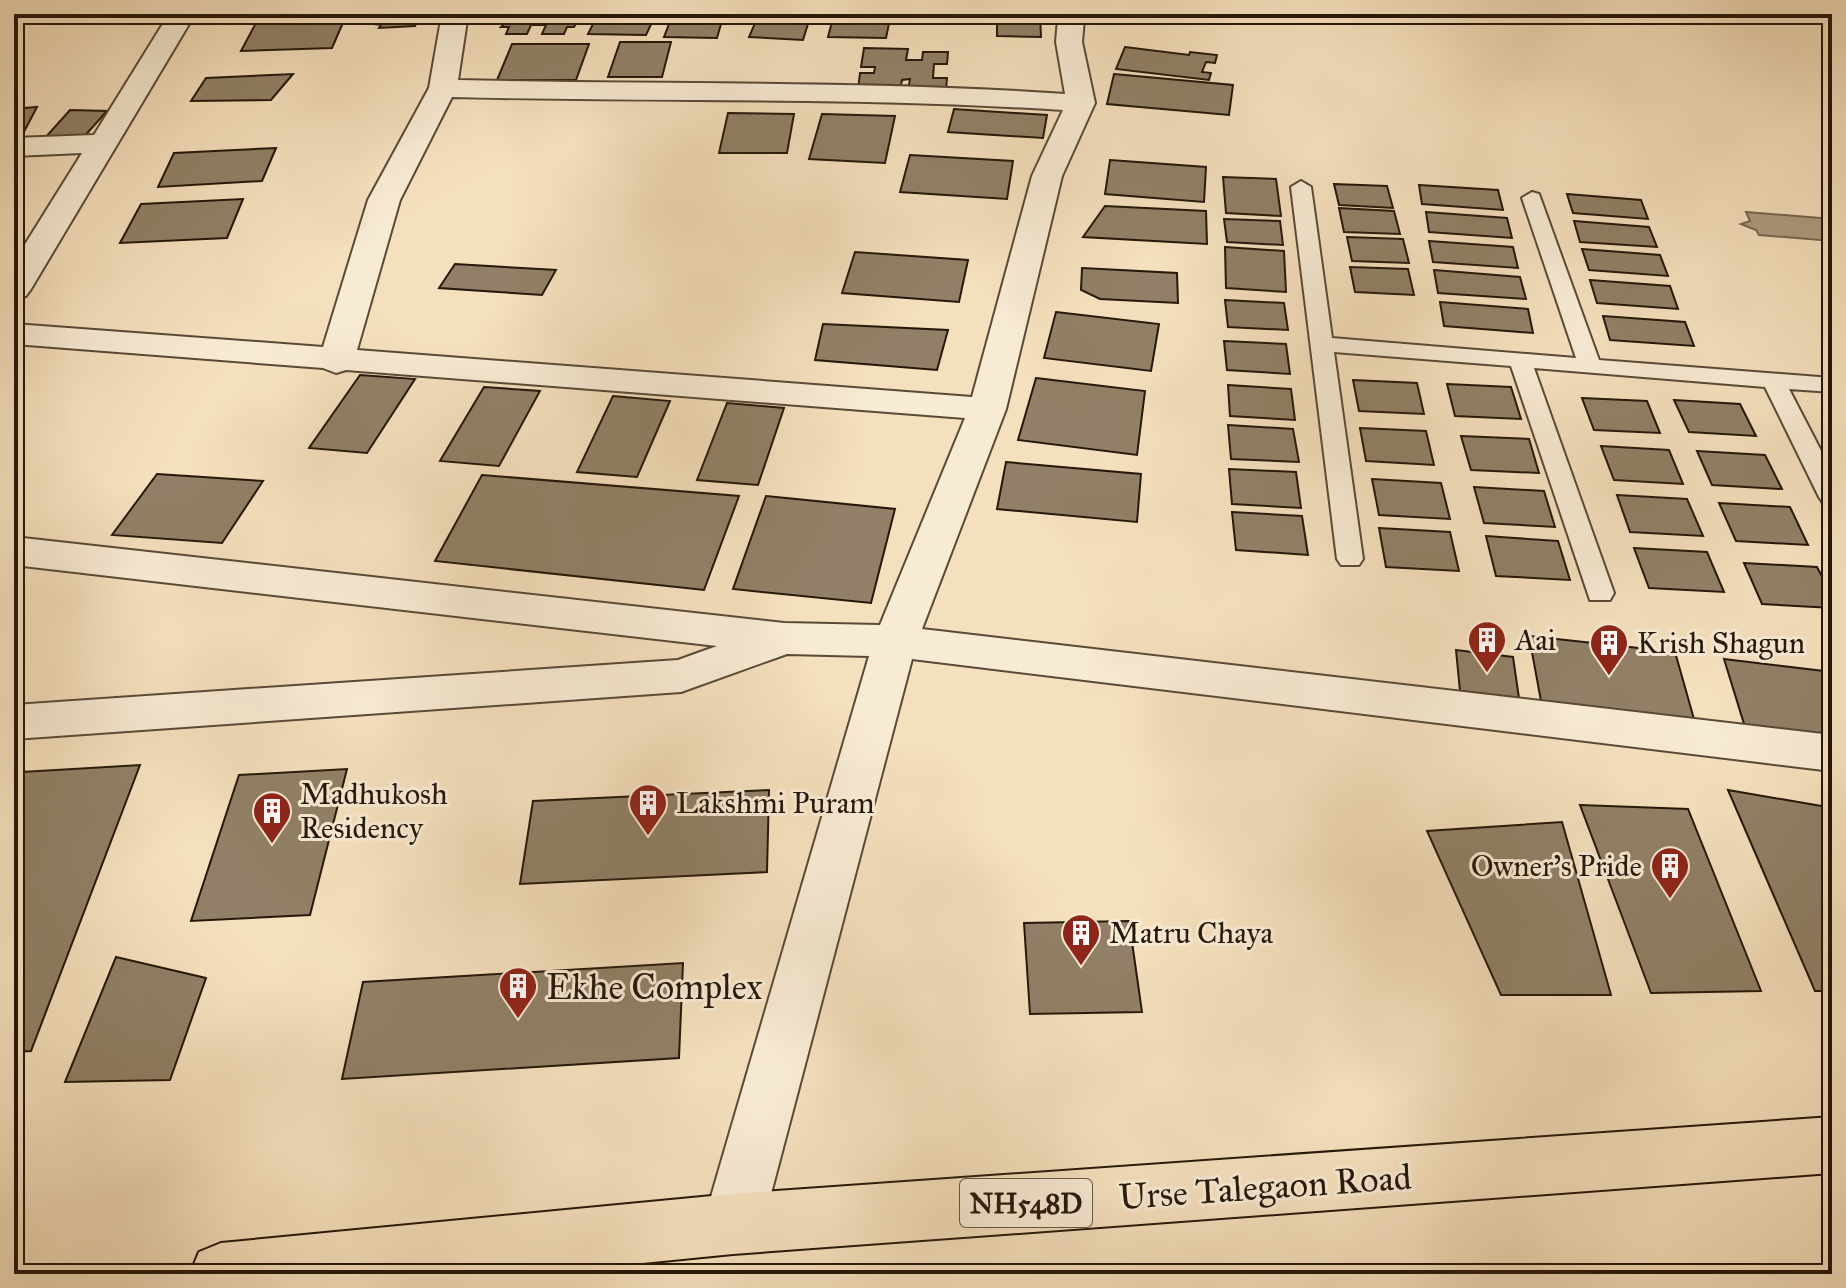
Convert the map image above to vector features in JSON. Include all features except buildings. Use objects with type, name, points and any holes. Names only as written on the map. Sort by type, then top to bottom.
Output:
[{"type":"highway","name":"Urse Talegaon Road","points":[[221,1274],[402,1266],[733,1224],[1832,1145]]},
{"type":"street","points":[[14,289],[182,14]]},
{"type":"street","points":[[336,362],[384,200],[443,88],[455,14]]},
{"type":"street","points":[[733,1224],[895,641],[987,409],[1047,176],[1081,103],[1069,42],[1071,19],[1068,14]]},
{"type":"street","points":[[443,88],[684,94],[929,93],[1081,103]]},
{"type":"street","points":[[14,147],[104,143]]},
{"type":"street","points":[[14,334],[336,362],[987,409]]},
{"type":"street","points":[[14,551],[784,638],[895,641],[1832,753]]},
{"type":"street","points":[[14,722],[681,676],[784,638]]},
{"type":"lane","points":[[1301,187],[1319,344],[1350,559]]},
{"type":"lane","points":[[1532,198],[1590,365]]},
{"type":"lane","points":[[1319,344],[1832,385]]},
{"type":"lane","points":[[1520,360],[1600,593]]},
{"type":"lane","points":[[1774,381],[1832,497]]},
{"type":"shaded area","points":[[1746,212],[1832,219],[1832,241],[1759,235],[1756,230],[1741,224],[1750,221]]},
{"type":"place","name":"Aai","points":[[1487,674]]},
{"type":"place","name":"Krish Shagun","points":[[1609,677]]},
{"type":"place","name":"Lakshmi Puram","points":[[648,837]]},
{"type":"place","name":"Madhukosh Residency","points":[[272,845]]},
{"type":"place","name":"Owner's Pride","points":[[1670,900]]},
{"type":"place","name":"Matru Chaya","points":[[1081,967]]},
{"type":"place","name":"Ekhe Complex","points":[[518,1020]]}]
